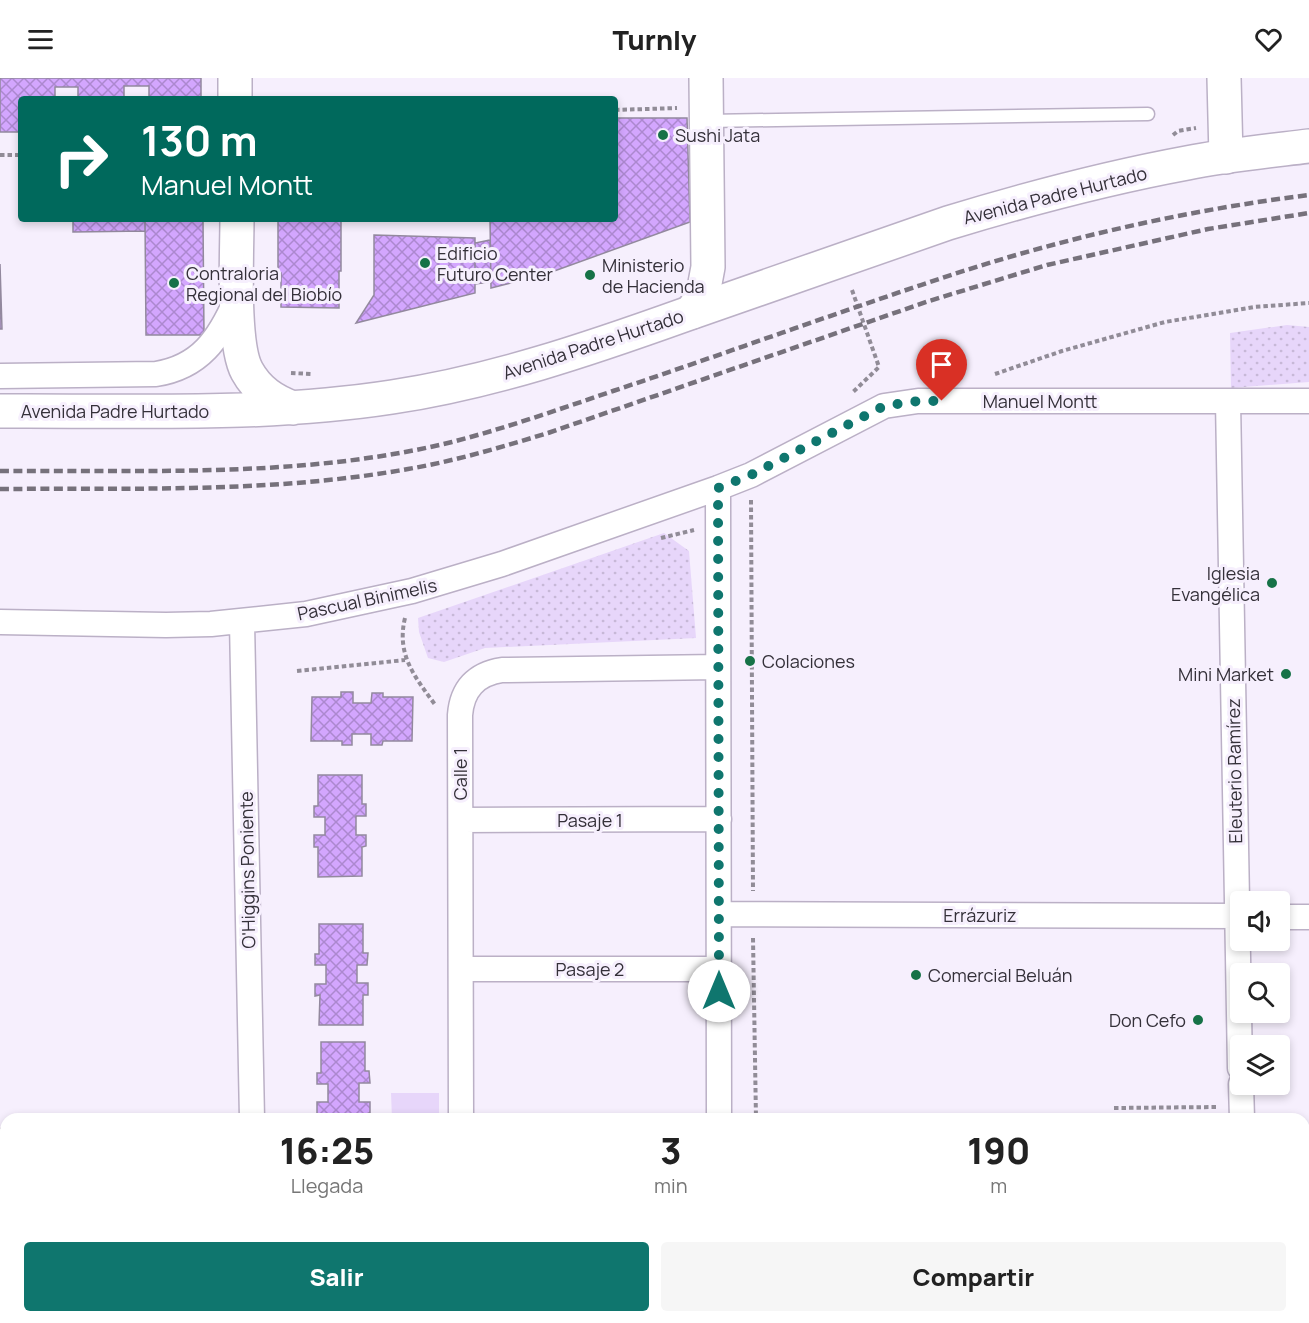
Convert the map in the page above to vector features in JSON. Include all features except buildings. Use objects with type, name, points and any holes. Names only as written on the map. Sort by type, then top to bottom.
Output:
[{"type":"main road","points":[[235,78],[235,96]]},
{"type":"main road","points":[[1224,78],[1226,157]]},
{"type":"main road","points":[[692,312],[703,294],[708,267],[707,102]]},
{"type":"main road","name":"Avenida Padre Hurtado","points":[[0,411],[205,411],[293,408],[392,397],[474,381],[584,350],[989,210],[1120,177],[1226,157],[1309,146]]},
{"type":"main road","points":[[237,222],[238,327],[242,355],[247,371],[255,383],[271,398],[293,408]]},
{"type":"street","name":"Avenida Padre Hurtado","points":[[0,376],[156,374],[182,368],[198,357],[225,326],[238,295]]},
{"type":"street","name":"Manuel Montt","points":[[718,488],[751,475],[818,442],[864,415],[897,403],[918,401],[1309,401]]},
{"type":"street","name":"Eleuterio Ramírez","points":[[1228,401],[1238,891]]},
{"type":"street","name":"Pascual Binimelis","points":[[0,622],[166,625],[242,622],[306,614],[411,591],[502,564],[718,488]]},
{"type":"street","points":[[718,488],[719,1113]]},
{"type":"street","name":"O'Higgins Poniente","points":[[242,622],[252,1113]]},
{"type":"street","name":"Calle 1","points":[[461,1113],[460,715],[465,693],[480,676],[502,670],[718,667]]},
{"type":"street","name":"Pasaje 1","points":[[460,820],[719,819]]},
{"type":"street","name":"Errázuriz","points":[[719,914],[1230,916]]},
{"type":"street","points":[[1290,917],[1309,917]]},
{"type":"street","name":"Eleuterio Ramírez","points":[[1239,951],[1240,1035]]},
{"type":"street","name":"Pasaje 2","points":[[461,969],[719,969]]},
{"type":"lane","points":[[707,102],[1148,114]]},
{"type":"path","points":[[618,110],[707,102]]},
{"type":"path","points":[[0,155],[18,155]]},
{"type":"path","points":[[848,397],[879,367],[852,290]]},
{"type":"path","points":[[984,378],[1062,351],[1165,322],[1254,307],[1309,303]]},
{"type":"path","points":[[751,475],[756,1113]]},
{"type":"path","points":[[411,591],[402,630],[405,660],[443,717],[460,715]]},
{"type":"path","points":[[297,671],[405,660]]},
{"type":"path","points":[[1114,1108],[1241,1104]]},
{"type":"shaded area","points":[[1287,325],[1309,327],[1309,382],[1231,388],[1230,333]]},
{"type":"shaded area","points":[[664,533],[689,551],[696,638],[485,648],[444,662],[428,658],[419,632],[418,618]]},
{"type":"shaded area","points":[[391,1093],[439,1093],[439,1113],[392,1113]]},
{"type":"railway","points":[[0,471],[227,470],[340,462],[397,454],[492,431],[888,296],[1020,254],[1164,219],[1309,195]]},
{"type":"railway","points":[[0,489],[256,486],[358,477],[426,466],[548,433],[929,301],[1047,265],[1208,229],[1309,213]]},
{"type":"place","name":"Sushi Jata","points":[[663,135]]},
{"type":"place","name":"Edificio Futuro Center","points":[[425,263]]},
{"type":"place","name":"Ministerio de Hacienda","points":[[590,275]]},
{"type":"place","name":"Contraloria Regional del Biobío","points":[[174,283]]},
{"type":"place","name":"Iglesia Evangélica","points":[[1272,583]]},
{"type":"place","name":"Colaciones","points":[[750,661]]},
{"type":"place","name":"Mini Market","points":[[1286,674]]},
{"type":"place","name":"Comercial Beluán","points":[[916,975]]},
{"type":"place","name":"Don Cefo","points":[[1198,1020]]},
{"type":"route","points":[[719,991],[718,488],[751,475],[818,442],[884,406],[918,401],[942,401]]}]
